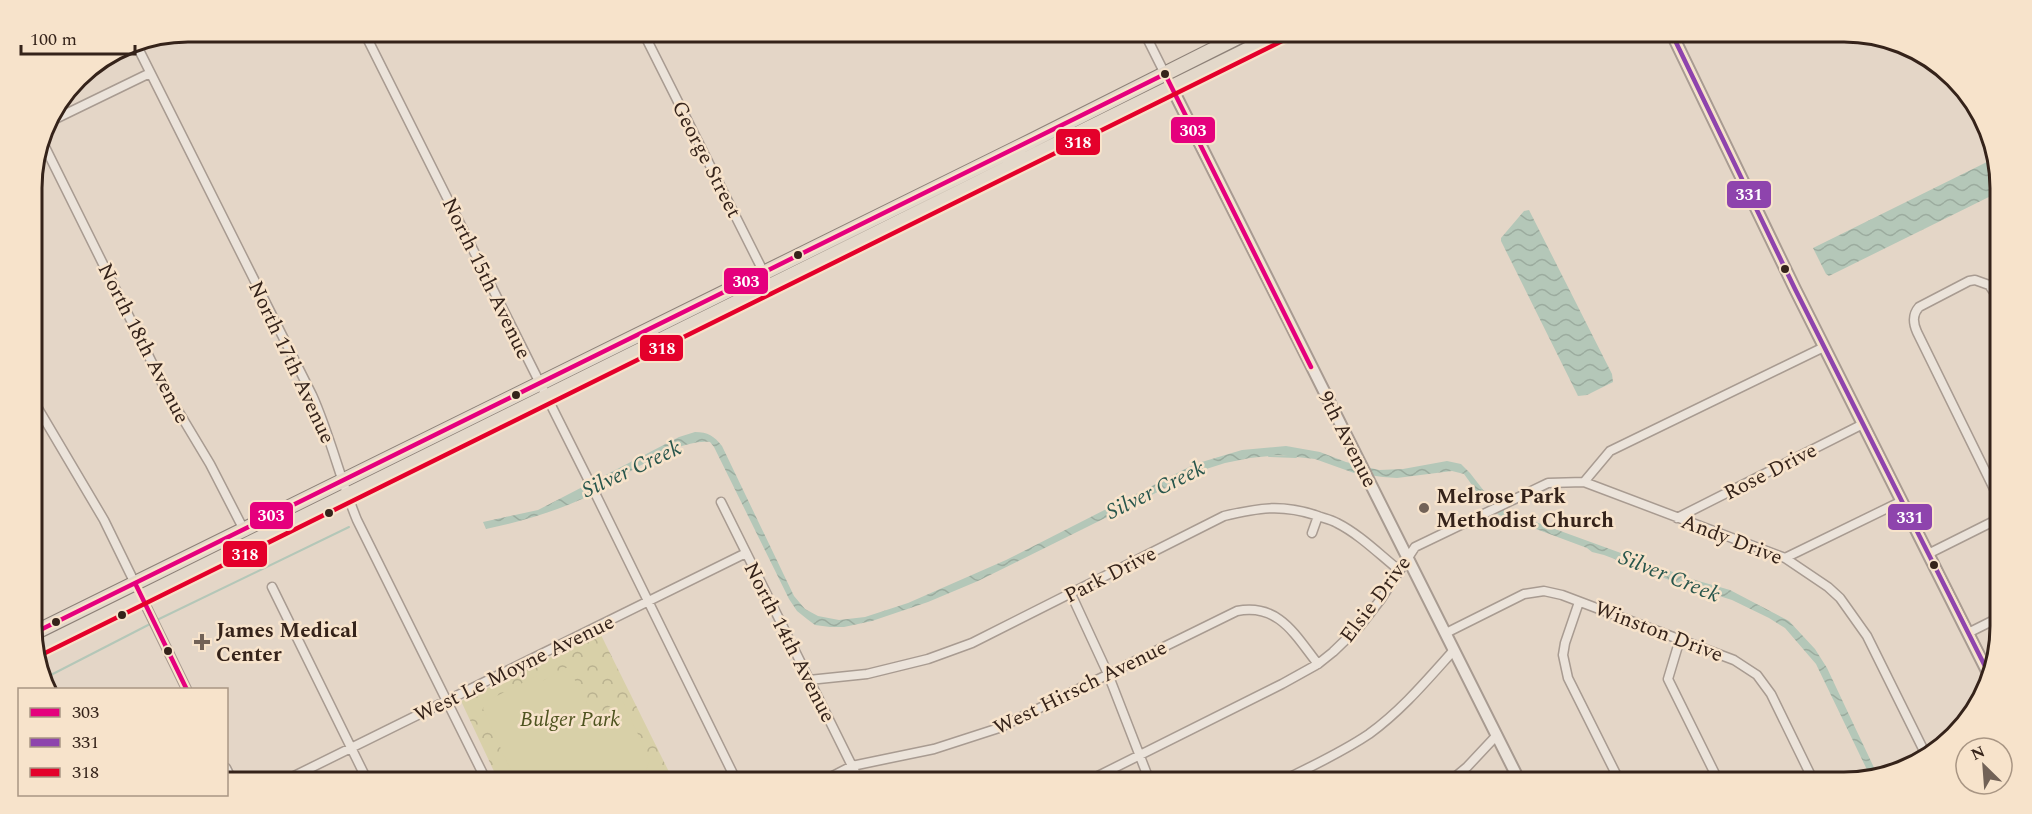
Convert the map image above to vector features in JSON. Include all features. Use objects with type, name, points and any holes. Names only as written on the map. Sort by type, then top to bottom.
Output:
[{"type":"main road","points":[[42,629],[1228,42]]},
{"type":"main road","points":[[43,646],[1263,42]]},
{"type":"street","name":"North 15th Avenue","points":[[369,42],[732,772]]},
{"type":"street","name":"George Street","points":[[648,42],[770,286]]},
{"type":"street","name":"9th Avenue","points":[[1149,42],[1515,772]]},
{"type":"street","points":[[1676,42],[1824,347],[1984,665]]},
{"type":"street","name":"North 17th Avenue","points":[[139,51],[312,395],[324,423],[357,520],[482,772]]},
{"type":"street","points":[[62,115],[150,72]]},
{"type":"street","name":"North 18th Avenue","points":[[47,151],[165,389],[210,464],[251,543]]},
{"type":"street","points":[[1990,286],[1975,280],[1969,281],[1919,307],[1914,312],[1914,327],[1990,481]]},
{"type":"street","points":[[1584,482],[1610,451],[1824,347]]},
{"type":"street","points":[[42,415],[104,520],[186,688]]},
{"type":"street","name":"Rose Drive","points":[[1677,518],[1863,424]]},
{"type":"street","name":"Elsie Drive","points":[[1106,772],[1318,664],[1334,652],[1360,626],[1381,599],[1407,556],[1415,548],[1548,483],[1584,482]]},
{"type":"street","name":"Andy Drive","points":[[1584,482],[1785,558],[1828,587],[1868,636],[1923,748]]},
{"type":"street","points":[[1785,558],[1902,501]]},
{"type":"street","name":"North 14th Avenue","points":[[721,502],[855,772]]},
{"type":"street","name":"Park Drive","points":[[809,680],[867,674],[928,659],[972,643],[1224,516],[1251,510],[1296,509],[1336,522],[1399,570]]},
{"type":"street","points":[[1312,533],[1318,516]]},
{"type":"street","points":[[1928,554],[1990,523]]},
{"type":"street","name":"West Le Moyne Avenue","points":[[304,772],[746,554]]},
{"type":"street","points":[[272,587],[363,772]]},
{"type":"street","name":"Winston Drive","points":[[1446,633],[1524,594],[1544,591],[1562,595],[1680,639],[1734,660],[1757,675],[1771,694],[1809,772]]},
{"type":"street","points":[[1071,594],[1108,674],[1146,772]]},
{"type":"street","points":[[1580,602],[1563,655],[1568,678],[1615,772]]},
{"type":"street","name":"West Hirsch Avenue","points":[[840,772],[852,766],[908,756],[978,736],[1050,704],[1228,614],[1249,609],[1268,612],[1279,618],[1291,629],[1318,664]]},
{"type":"street","points":[[1968,633],[1990,622]]},
{"type":"street","points":[[1680,639],[1668,679],[1714,772]]},
{"type":"street","points":[[1299,772],[1348,747],[1382,724],[1423,686],[1454,650]]},
{"type":"street","points":[[1461,772],[1497,735]]},
{"type":"green space","name":"Bulger Park","points":[[600,633],[669,772],[494,772],[461,701]]},
{"type":"green space","points":[[568,667],[595,719],[600,712],[622,700],[650,760],[645,772],[513,772],[483,709],[485,702],[536,676],[540,682]]},
{"type":"water","points":[[1987,162],[1990,196],[1829,276],[1813,248]]},
{"type":"water","points":[[1529,210],[1612,374],[1613,382],[1587,395],[1578,396],[1501,241],[1501,238],[1524,211]]},
{"type":"water","points":[[695,432],[704,433],[710,435],[722,446],[794,596],[805,609],[818,616],[839,620],[865,617],[908,603],[1006,560],[1195,464],[1242,450],[1286,446],[1320,452],[1346,462],[1379,470],[1403,469],[1447,461],[1461,464],[1491,500],[1508,512],[1695,580],[1730,590],[1789,621],[1815,649],[1827,668],[1874,769],[1867,770],[1816,664],[1785,628],[1732,600],[1592,552],[1587,548],[1499,515],[1485,503],[1464,474],[1452,471],[1397,478],[1383,477],[1354,473],[1315,459],[1278,455],[1225,463],[1200,471],[978,581],[928,602],[872,621],[844,627],[815,625],[797,611],[710,442],[696,442],[663,454],[582,499],[559,509],[486,529],[483,522],[538,510],[679,437]]},
{"type":"waterway","name":"Silver Creek","points":[[1269,456],[1296,457]]},
{"type":"waterway","points":[[157,620],[349,527]]},
{"type":"waterway","points":[[51,675],[152,623]]},
{"type":"transit line","name":"318","points":[[45,653],[1280,42]]},
{"type":"transit line","name":"331","points":[[1676,42],[1795,289],[1984,665]]},
{"type":"transit line","name":"303","points":[[42,629],[1165,74],[1311,367]]},
{"type":"transit line","name":"303","points":[[135,583],[186,688]]},
{"type":"place","name":"Melrose Park Methodist Church","points":[[1424,508]]},
{"type":"place","name":"James Medical Center","points":[[202,642]]}]
